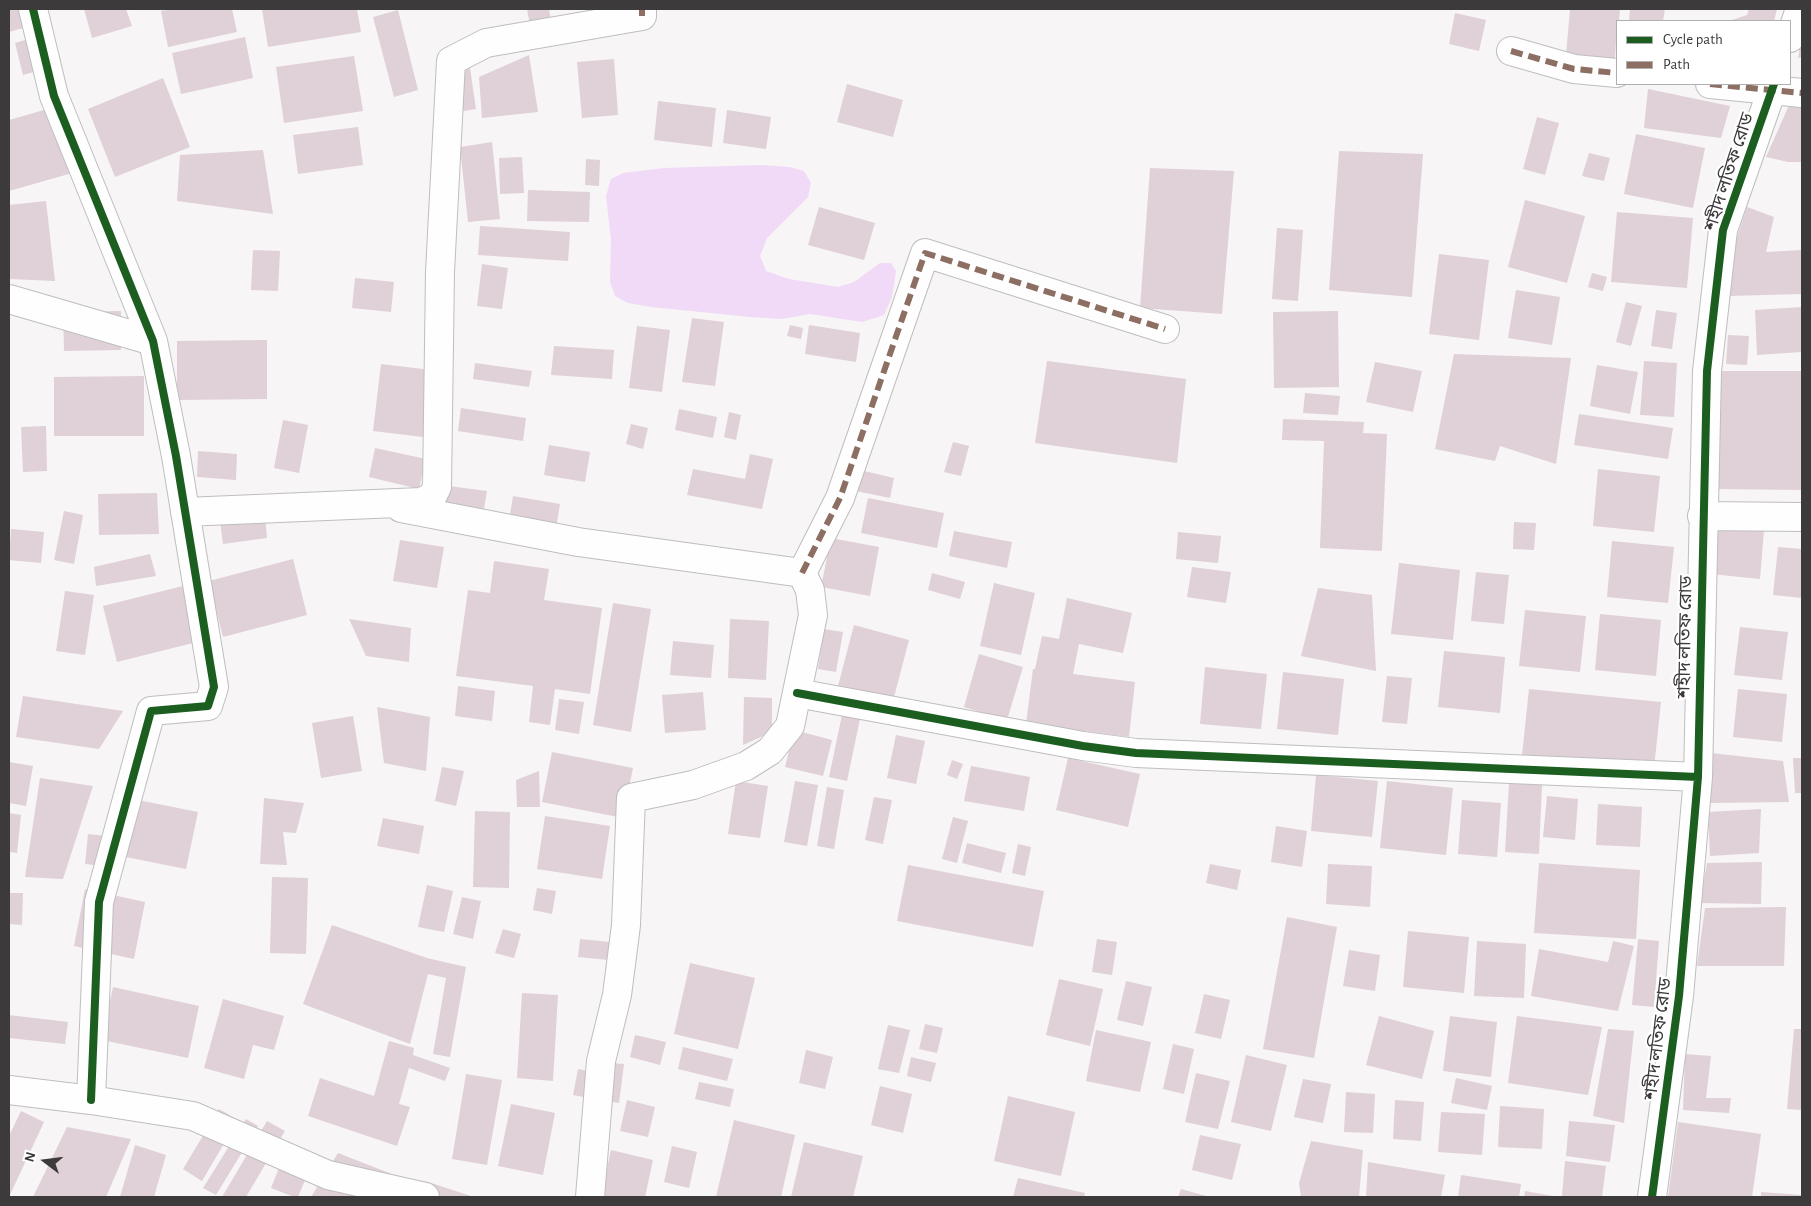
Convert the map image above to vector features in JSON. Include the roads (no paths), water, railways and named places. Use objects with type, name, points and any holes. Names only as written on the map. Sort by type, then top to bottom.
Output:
[{"type":"street","points":[[33,9],[54,96],[153,341],[176,456],[214,687],[208,706],[151,711],[99,902],[91,1100]]},
{"type":"street","points":[[185,512],[421,502],[432,497],[437,488],[440,272],[451,61],[486,43],[642,16],[642,9]]},
{"type":"street","points":[[1791,35],[1800,9]]},
{"type":"street","points":[[1511,51],[1574,69],[1616,73]]},
{"type":"street","points":[[1731,85],[1772,87],[1802,92]]},
{"type":"street","name":"শহীদ লতিফ রোড","points":[[1652,1197],[1679,996],[1698,776],[1702,516],[1707,371],[1723,230],[1772,87]]},
{"type":"street","points":[[802,572],[840,498],[925,253],[1165,329]]},
{"type":"street","points":[[9,299],[153,341]]},
{"type":"street","points":[[377,504],[578,542],[802,572]]},
{"type":"street","points":[[1702,516],[1802,517]]},
{"type":"street","points":[[590,1197],[601,1061],[618,995],[626,925],[631,798],[693,784],[746,766],[770,751],[790,726],[813,615],[810,590],[802,572]]},
{"type":"street","points":[[797,693],[1083,746],[1136,753],[1698,776]]},
{"type":"street","points":[[9,1090],[91,1100],[193,1116],[328,1175],[425,1197]]}]
